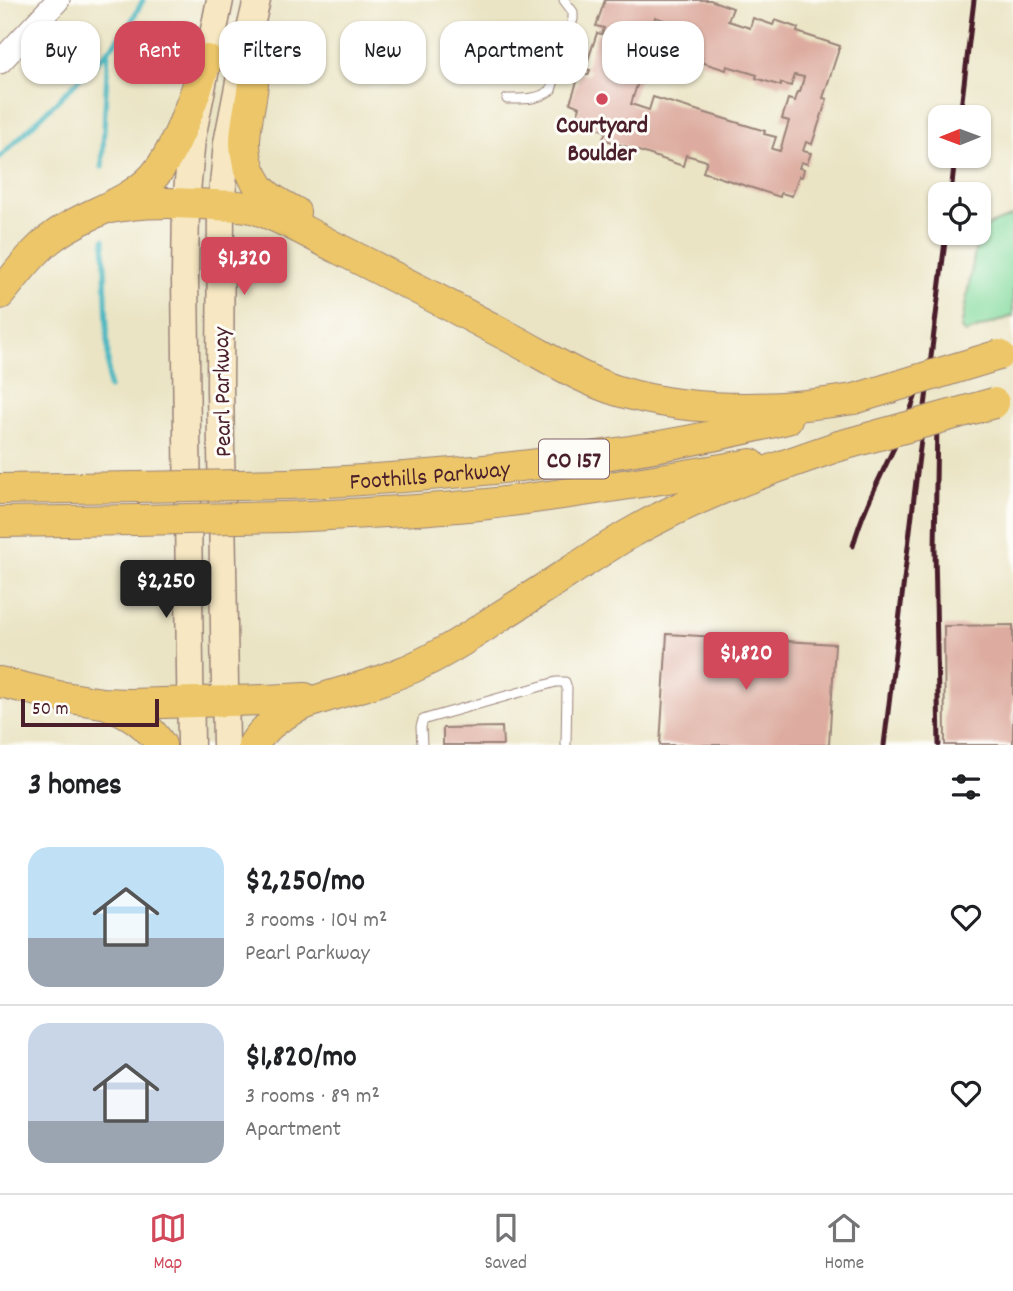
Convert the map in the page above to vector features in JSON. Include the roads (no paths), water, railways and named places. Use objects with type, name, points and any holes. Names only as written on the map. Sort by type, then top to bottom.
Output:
[{"type":"highway","points":[[110,208],[142,187],[166,160],[207,60]]},
{"type":"highway","points":[[253,84],[245,144],[247,162],[262,190],[286,207],[401,267],[431,296]]},
{"type":"highway","points":[[0,294],[41,246],[54,235],[92,214],[110,208],[151,202],[251,208],[431,296],[577,374],[615,390],[650,400],[682,405],[795,407],[854,399]]},
{"type":"highway","name":"Foothills Parkway","points":[[0,489],[288,484],[422,476],[556,462],[628,452],[748,429],[1006,352]]},
{"type":"highway","name":"Foothills Parkway","points":[[0,522],[286,517],[430,509],[550,496],[719,469],[839,446],[1003,400]]},
{"type":"highway","points":[[253,745],[258,736],[280,717],[311,702],[387,678],[447,651],[623,538],[664,515],[764,472],[839,446]]},
{"type":"highway","points":[[0,682],[102,703],[292,699],[343,692]]},
{"type":"highway","points":[[102,703],[136,718],[161,745]]},
{"type":"main road","name":"Pearl Parkway","points":[[191,745],[186,203],[192,138],[220,0]]},
{"type":"main road","name":"Pearl Parkway","points":[[252,21],[257,0]]},
{"type":"main road","name":"Pearl Parkway","points":[[226,745],[220,374],[221,206],[227,143],[239,84]]},
{"type":"street","points":[[0,62],[58,0]]},
{"type":"lane","points":[[508,99],[532,99],[544,96],[551,90],[573,19],[573,12],[564,0]]},
{"type":"lane","points":[[422,745],[423,720],[556,682],[565,682],[567,688],[566,745]]},
{"type":"waterway","points":[[0,157],[108,51],[130,24],[143,0]]},
{"type":"waterway","points":[[102,167],[108,52]]},
{"type":"waterway","points":[[104,239],[109,388]]},
{"type":"railway","points":[[961,105],[974,0]]},
{"type":"railway","points":[[952,182],[954,168]]},
{"type":"railway","points":[[884,745],[945,245]]},
{"type":"railway","points":[[853,546],[869,502],[908,417],[922,373]]},
{"type":"railway","points":[[937,420],[935,550],[939,745]]},
{"type":"place","name":"Courtyard Boulder","points":[[602,99]]}]
